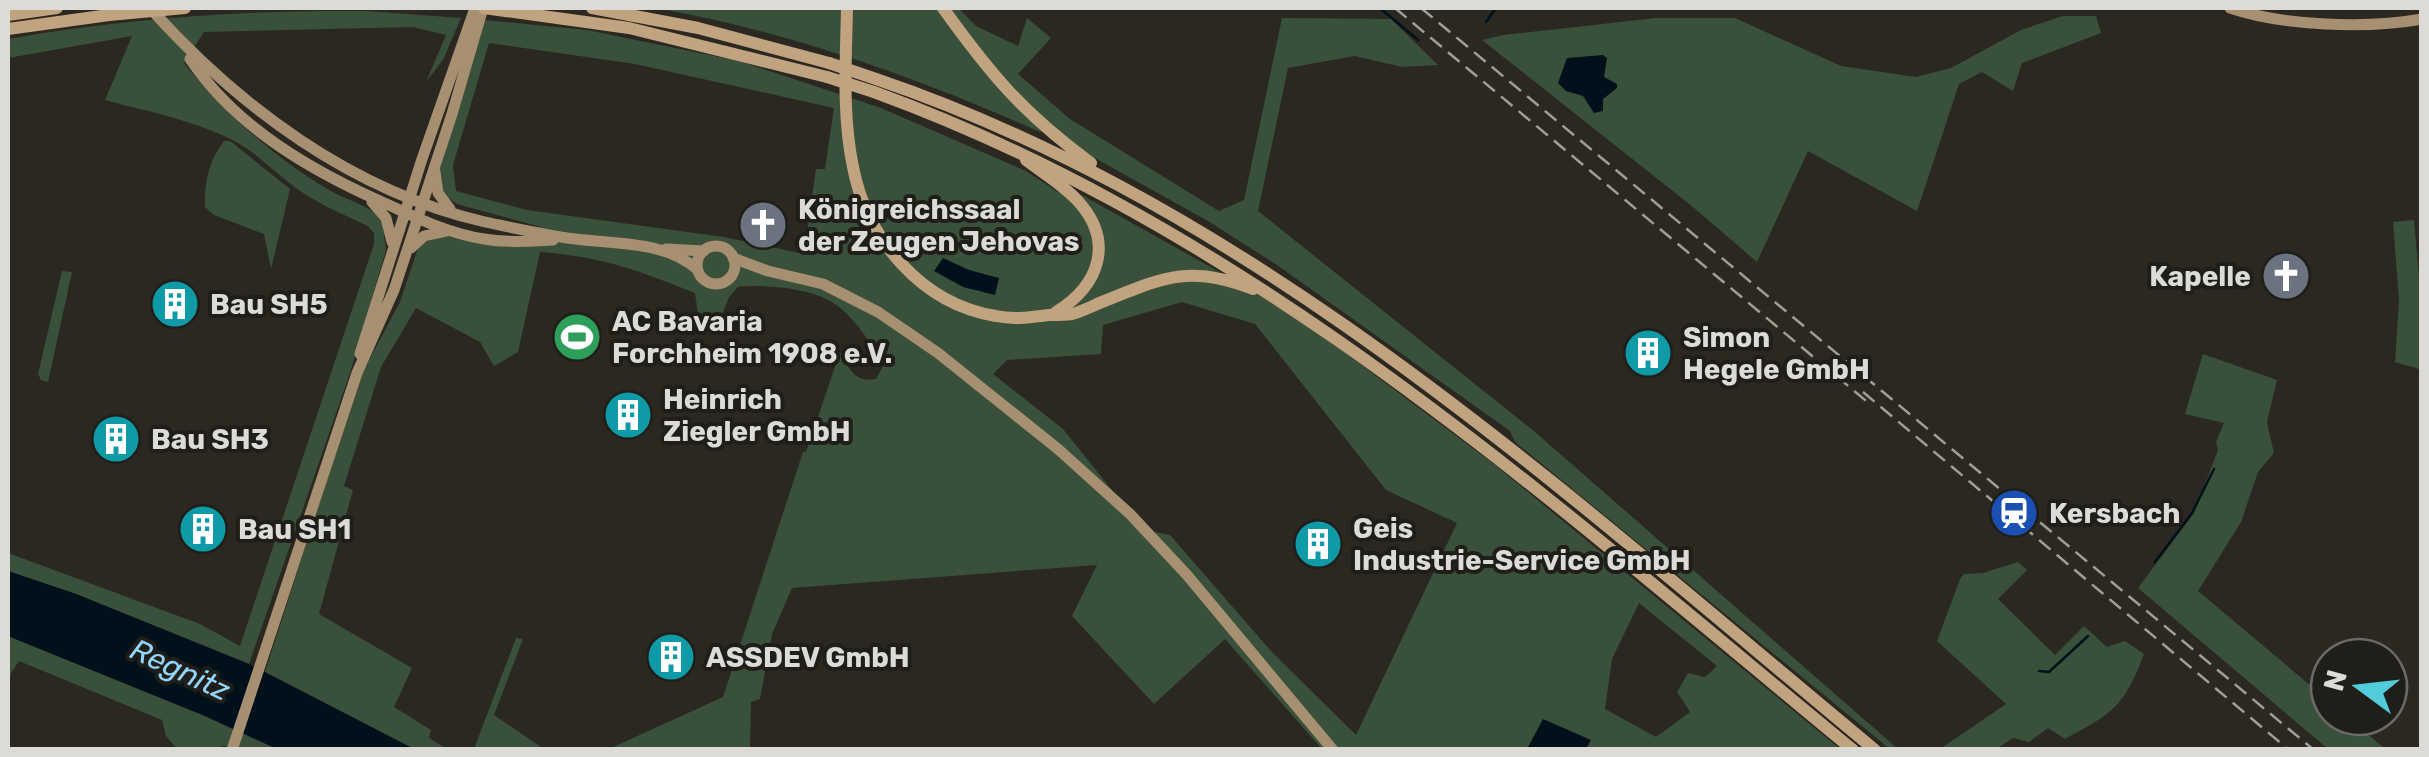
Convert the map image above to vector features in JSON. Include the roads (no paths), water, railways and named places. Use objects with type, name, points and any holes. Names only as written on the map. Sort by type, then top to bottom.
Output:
[{"type":"highway","points":[[8,14],[57,8]]},
{"type":"highway","points":[[8,29],[193,8]]},
{"type":"highway","points":[[483,8],[629,28],[828,70]]},
{"type":"highway","points":[[592,8],[698,28],[1008,130],[1122,186],[1241,256],[1428,387],[1875,750]]},
{"type":"highway","points":[[845,8],[852,167],[869,218],[882,242],[903,267],[933,291],[956,304],[998,317],[1071,314],[1137,288],[1188,274],[1218,276],[1278,299]]},
{"type":"highway","points":[[943,8],[985,67],[1039,125],[1122,186]]},
{"type":"highway","points":[[875,86],[1119,201],[1342,341],[1484,448],[1853,750]]},
{"type":"highway","points":[[1004,144],[1064,187],[1087,212],[1096,232],[1099,246],[1093,277],[1084,290],[1050,315]]},
{"type":"main road","points":[[150,8],[208,68],[272,121],[378,184],[453,213],[572,239],[704,251],[719,247],[733,258],[848,296],[910,332],[1096,482],[1187,575],[1333,750]]},
{"type":"main road","points":[[357,373],[409,197],[474,8]]},
{"type":"main road","points":[[232,749],[345,407],[390,301],[483,8]]},
{"type":"main road","points":[[2230,8],[2370,27],[2422,19]]},
{"type":"main road","points":[[172,32],[195,67],[238,114],[308,166],[368,198],[417,220],[487,240],[572,239]]},
{"type":"main road","points":[[378,184],[406,179],[422,159]]},
{"type":"main road","points":[[436,163],[438,193],[453,213]]},
{"type":"main road","points":[[368,198],[388,223],[392,252]]},
{"type":"main road","points":[[405,256],[421,238],[450,230]]},
{"type":"main road","points":[[657,248],[686,260],[713,284],[742,273],[768,271]]},
{"type":"main road","points":[[698,270],[698,260],[704,251]]},
{"type":"main road","points":[[730,278],[733,258]]},
{"type":"water","points":[[1567,58],[1607,58],[1604,77],[1617,84],[1617,88],[1603,99],[1603,111],[1594,113],[1583,96],[1566,91],[1558,83]]},
{"type":"water","points":[[943,258],[999,278],[995,295],[963,287],[934,271]]},
{"type":"water","name":"Regnitz","points":[[8,571],[76,594],[249,664],[414,749],[277,749],[8,636]]},
{"type":"water","points":[[1543,719],[1591,740],[1586,749],[1527,749]]},
{"type":"waterway","points":[[1380,8],[1418,40]]},
{"type":"waterway","points":[[1486,22],[1496,8]]},
{"type":"waterway","points":[[2155,562],[2192,513],[2214,469]]},
{"type":"waterway","points":[[2039,671],[2049,672],[2088,636]]},
{"type":"railway","points":[[1395,8],[1871,405]]},
{"type":"railway","points":[[1421,8],[2314,750]]},
{"type":"railway","points":[[1863,392],[2289,750]]},
{"type":"place","name":"Königreichssaal der Zeugen Jehovas","points":[[763,225]]},
{"type":"place","name":"Kapelle","points":[[2286,276]]},
{"type":"place","name":"Bau SH5","points":[[175,304]]},
{"type":"place","name":"AC Bavaria Forchheim 1908 e.V.","points":[[577,337]]},
{"type":"place","name":"Simon Hegele GmbH","points":[[1648,353]]},
{"type":"place","name":"Heinrich Ziegler GmbH","points":[[628,415]]},
{"type":"place","name":"Bau SH3","points":[[116,439]]},
{"type":"place","name":"Kersbach","points":[[2014,513]]},
{"type":"place","name":"Bau SH1","points":[[203,529]]},
{"type":"place","name":"Geis Industrie-Service GmbH","points":[[1318,544]]},
{"type":"place","name":"ASSDEV GmbH","points":[[671,657]]}]
